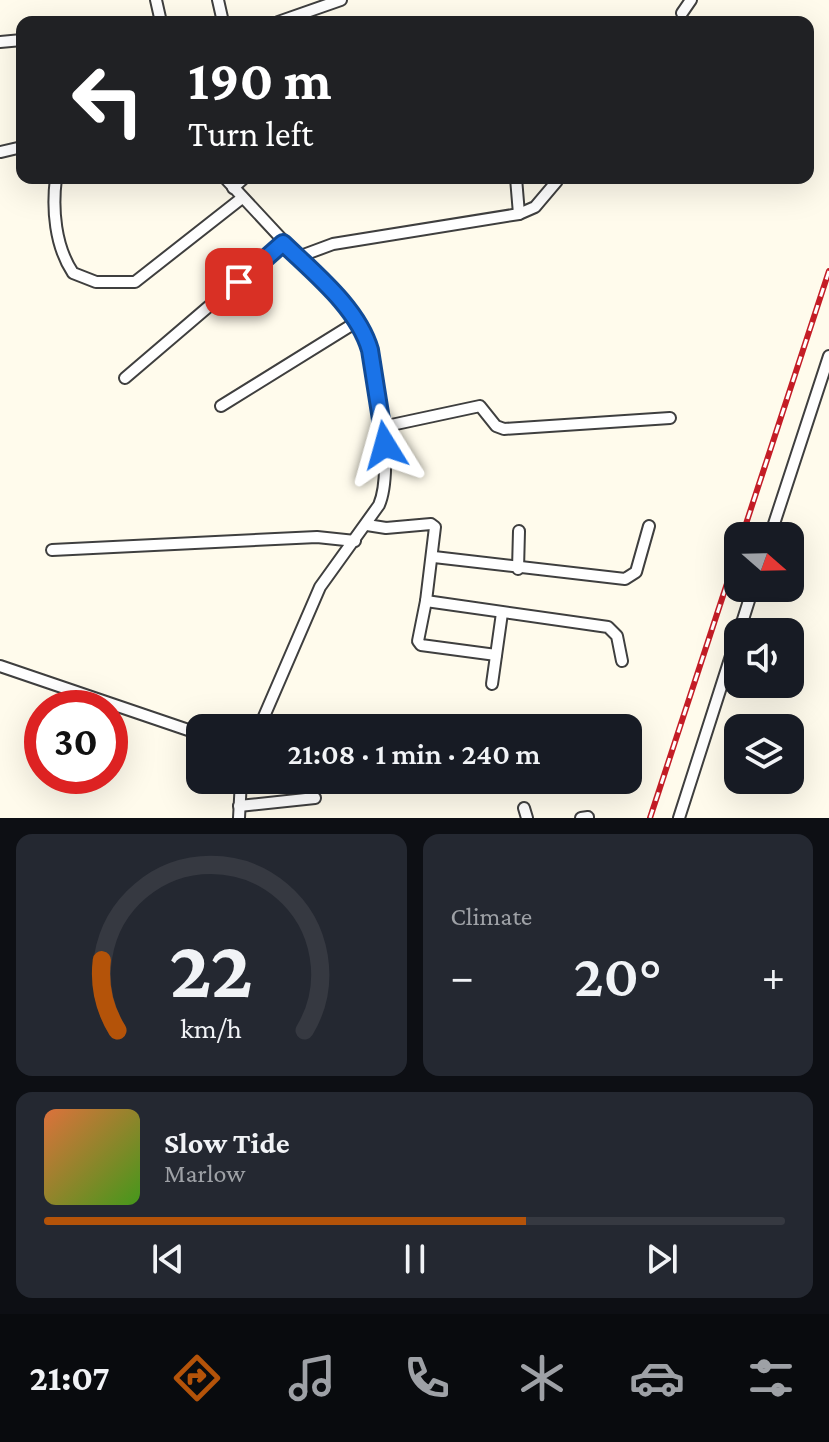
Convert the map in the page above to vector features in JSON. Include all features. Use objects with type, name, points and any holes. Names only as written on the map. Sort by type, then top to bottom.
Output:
[{"type":"street","points":[[295,16],[341,0]]},
{"type":"street","points":[[682,13],[691,0]]},
{"type":"street","points":[[55,184],[54,201],[60,244],[73,273],[96,282],[135,282],[242,198]]},
{"type":"street","points":[[230,184],[358,321],[370,350],[387,477],[384,493],[367,525],[320,587],[265,714]]},
{"type":"street","points":[[233,188],[237,184]]},
{"type":"street","points":[[516,184],[519,214]]},
{"type":"street","points":[[298,257],[333,244],[519,214],[535,207],[554,184]]},
{"type":"street","points":[[125,378],[283,243]]},
{"type":"street","points":[[221,406],[358,321]]},
{"type":"street","points":[[775,522],[829,356]]},
{"type":"street","points":[[382,427],[480,406],[496,426],[504,429],[670,418]]},
{"type":"street","points":[[367,525],[386,528],[431,524],[436,533],[418,641],[421,645],[496,655]]},
{"type":"street","points":[[434,557],[625,579],[636,572],[649,526]]},
{"type":"street","points":[[518,569],[519,531]]},
{"type":"street","points":[[52,550],[317,537],[355,541]]},
{"type":"street","points":[[426,601],[608,627],[617,636],[622,661]]},
{"type":"street","points":[[492,684],[502,613]]},
{"type":"street","points":[[0,666],[186,729]]},
{"type":"street","points":[[679,818],[724,677]]},
{"type":"street","points":[[239,812],[315,798]]},
{"type":"railway","points":[[747,522],[829,271]]},
{"type":"railway","points":[[650,818],[724,593]]},
{"type":"route","points":[[239,282],[283,243],[358,321],[370,350],[385,445]]}]
